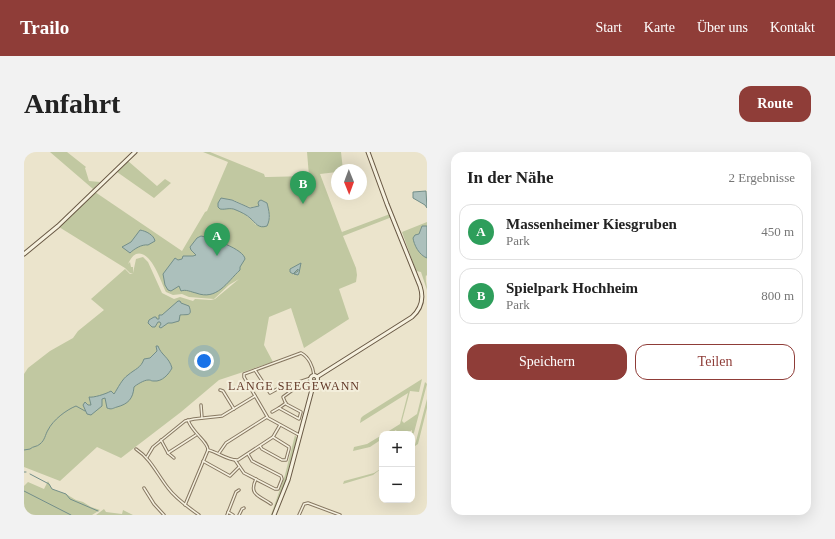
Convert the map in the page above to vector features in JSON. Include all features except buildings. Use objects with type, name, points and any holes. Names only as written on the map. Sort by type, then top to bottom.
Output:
[{"type":"main road","points":[[24,254],[58,226],[135,152]]},
{"type":"main road","points":[[312,379],[317,380],[317,377],[412,317],[421,304],[422,295],[420,286],[368,152]]},
{"type":"main road","points":[[312,379],[317,377]]},
{"type":"main road","points":[[274,515],[288,480],[312,379]]},
{"type":"street","points":[[299,435],[267,417],[244,378],[244,374],[302,353],[313,368],[312,379]]},
{"type":"street","points":[[255,370],[270,393],[288,383],[292,385],[312,379]]},
{"type":"street","points":[[279,408],[299,419],[301,412],[286,403],[283,397],[312,379]]},
{"type":"street","points":[[292,385],[294,389]]},
{"type":"street","points":[[220,390],[223,391],[234,409]]},
{"type":"street","points":[[147,457],[150,450],[161,440],[188,420],[219,417],[256,396]]},
{"type":"street","points":[[272,412],[286,403]]},
{"type":"street","points":[[201,405],[202,418]]},
{"type":"street","points":[[219,453],[226,443],[267,417]]},
{"type":"street","points":[[185,505],[208,450],[208,446],[196,434],[188,420]]},
{"type":"street","points":[[208,450],[219,453],[232,460],[236,460],[248,454],[273,437],[280,425]]},
{"type":"street","points":[[295,433],[301,429]]},
{"type":"street","points":[[168,453],[196,434]]},
{"type":"street","points":[[260,446],[262,449],[282,460],[286,460],[289,447],[273,437]]},
{"type":"street","points":[[161,440],[168,453],[174,458]]},
{"type":"street","points":[[136,449],[147,457],[172,492],[185,505],[199,515]]},
{"type":"street","points":[[236,460],[244,473],[276,489],[278,488],[282,478],[281,476],[252,461],[248,454]]},
{"type":"street","points":[[203,461],[230,476],[239,467]]},
{"type":"street","points":[[256,479],[252,486],[253,491],[259,497],[271,504]]},
{"type":"street","points":[[144,488],[154,504],[164,515]]},
{"type":"street","points":[[227,515],[236,492],[239,490]]},
{"type":"street","points":[[299,515],[304,504],[308,503],[340,515]]},
{"type":"street","points":[[238,515],[244,508]]},
{"type":"street","points":[[228,512],[233,515]]},
{"type":"green space","points":[[50,152],[67,152],[86,167],[89,181],[100,182],[93,189]]},
{"type":"green space","points":[[203,152],[210,152],[268,177],[309,176],[307,152],[341,152],[342,164],[331,164],[331,173],[320,174],[343,235],[342,232],[390,214],[392,217],[343,236],[356,268],[357,275],[356,282],[339,289],[349,319],[304,348],[291,308],[269,317],[264,345],[273,362],[219,380],[181,412],[121,458],[97,447],[60,481],[24,467],[24,374],[28,368],[50,351],[73,338],[78,331],[104,310],[91,299],[125,269],[130,274],[133,273],[130,273],[125,268],[59,227],[95,192],[182,251],[207,211],[228,162]],"holes":[[[223,198],[233,200],[245,206],[251,207],[259,206],[261,200],[267,203],[270,218],[256,225],[244,214],[228,208]],[[136,254],[146,256],[155,267],[166,292],[173,295],[182,294],[189,297],[214,299],[229,285],[239,279],[215,299],[211,300],[195,299],[193,301],[180,297],[174,299],[162,293],[148,262],[143,257],[136,259],[133,273],[133,267],[131,267],[130,262],[128,264],[131,258]]]},
{"type":"green space","points":[[128,161],[157,186],[165,179],[171,183],[154,198],[117,172]]},
{"type":"green space","points":[[427,222],[427,226],[422,226],[419,234],[417,234],[414,243],[423,256],[427,257],[427,290],[421,272],[416,271],[402,232]]},
{"type":"green space","points":[[422,379],[419,392],[410,391],[402,421],[404,423],[417,414],[425,382],[427,384],[414,431],[389,431],[400,424],[408,393],[360,423],[363,416]]},
{"type":"green space","points":[[427,399],[427,408],[418,444],[415,445]]},
{"type":"green space","points":[[295,435],[297,438],[287,479],[271,515],[285,475]]},
{"type":"green space","points":[[379,437],[379,441],[370,447],[353,451],[354,447],[367,444]]},
{"type":"green space","points":[[379,470],[373,475],[343,484],[344,481],[374,473]]},
{"type":"green space","points":[[48,481],[52,489],[100,510],[92,515],[24,515],[24,486],[28,482],[44,489]]},
{"type":"green space","points":[[104,509],[106,512],[122,514],[123,510],[133,515],[96,515]]},
{"type":"shaded area","points":[[426,191],[427,208],[425,205],[413,198],[413,192]]},
{"type":"shaded area","points":[[221,198],[232,200],[250,208],[259,206],[258,203],[261,200],[267,203],[269,217],[267,226],[259,226],[247,216],[234,209],[220,209],[218,207],[218,203]]},
{"type":"shaded area","points":[[422,226],[427,226],[427,258],[417,250],[413,238],[415,235],[419,234]]},
{"type":"shaded area","points":[[140,230],[145,231],[153,237],[155,241],[148,245],[138,247],[130,253],[122,247],[131,242]]},
{"type":"shaded area","points":[[201,236],[212,239],[239,251],[245,259],[240,267],[240,270],[221,289],[210,294],[203,295],[187,290],[181,291],[179,286],[171,291],[168,290],[165,285],[163,274],[175,258],[178,260],[182,259],[183,256],[196,255],[190,247],[197,238]]},
{"type":"shaded area","points":[[301,263],[298,275],[294,274],[298,271],[298,269],[293,274],[290,272],[290,269]]},
{"type":"shaded area","points":[[178,301],[189,306],[189,314],[180,315],[179,321],[168,323],[161,328],[159,327],[161,324],[160,322],[158,322],[155,327],[152,327],[148,323],[149,320],[154,317],[159,319],[159,315],[162,315]]},
{"type":"shaded area","points":[[156,346],[158,346],[171,364],[172,368],[167,375],[157,381],[146,380],[136,385],[131,398],[124,404],[109,409],[107,408],[105,398],[102,399],[102,406],[91,415],[87,414],[83,405],[85,402],[88,405],[91,405],[89,397],[100,396],[111,391],[114,394],[122,381],[143,362],[144,359],[150,358],[157,351]]},
{"type":"waterway","points":[[24,450],[38,446],[43,441],[53,423],[68,410],[76,406],[85,411]]},
{"type":"waterway","points":[[30,474],[49,484],[52,489],[66,494],[70,499],[98,511]]},
{"type":"waterway","points":[[24,491],[71,515]]},
{"type":"place","name":"Spielpark Hochheim","points":[[303,204]]},
{"type":"place","name":"Massenheimer Kiesgruben","points":[[217,256]]},
{"type":"district","name":"LANGE SEEGEWANN","points":[[294,386]]}]
